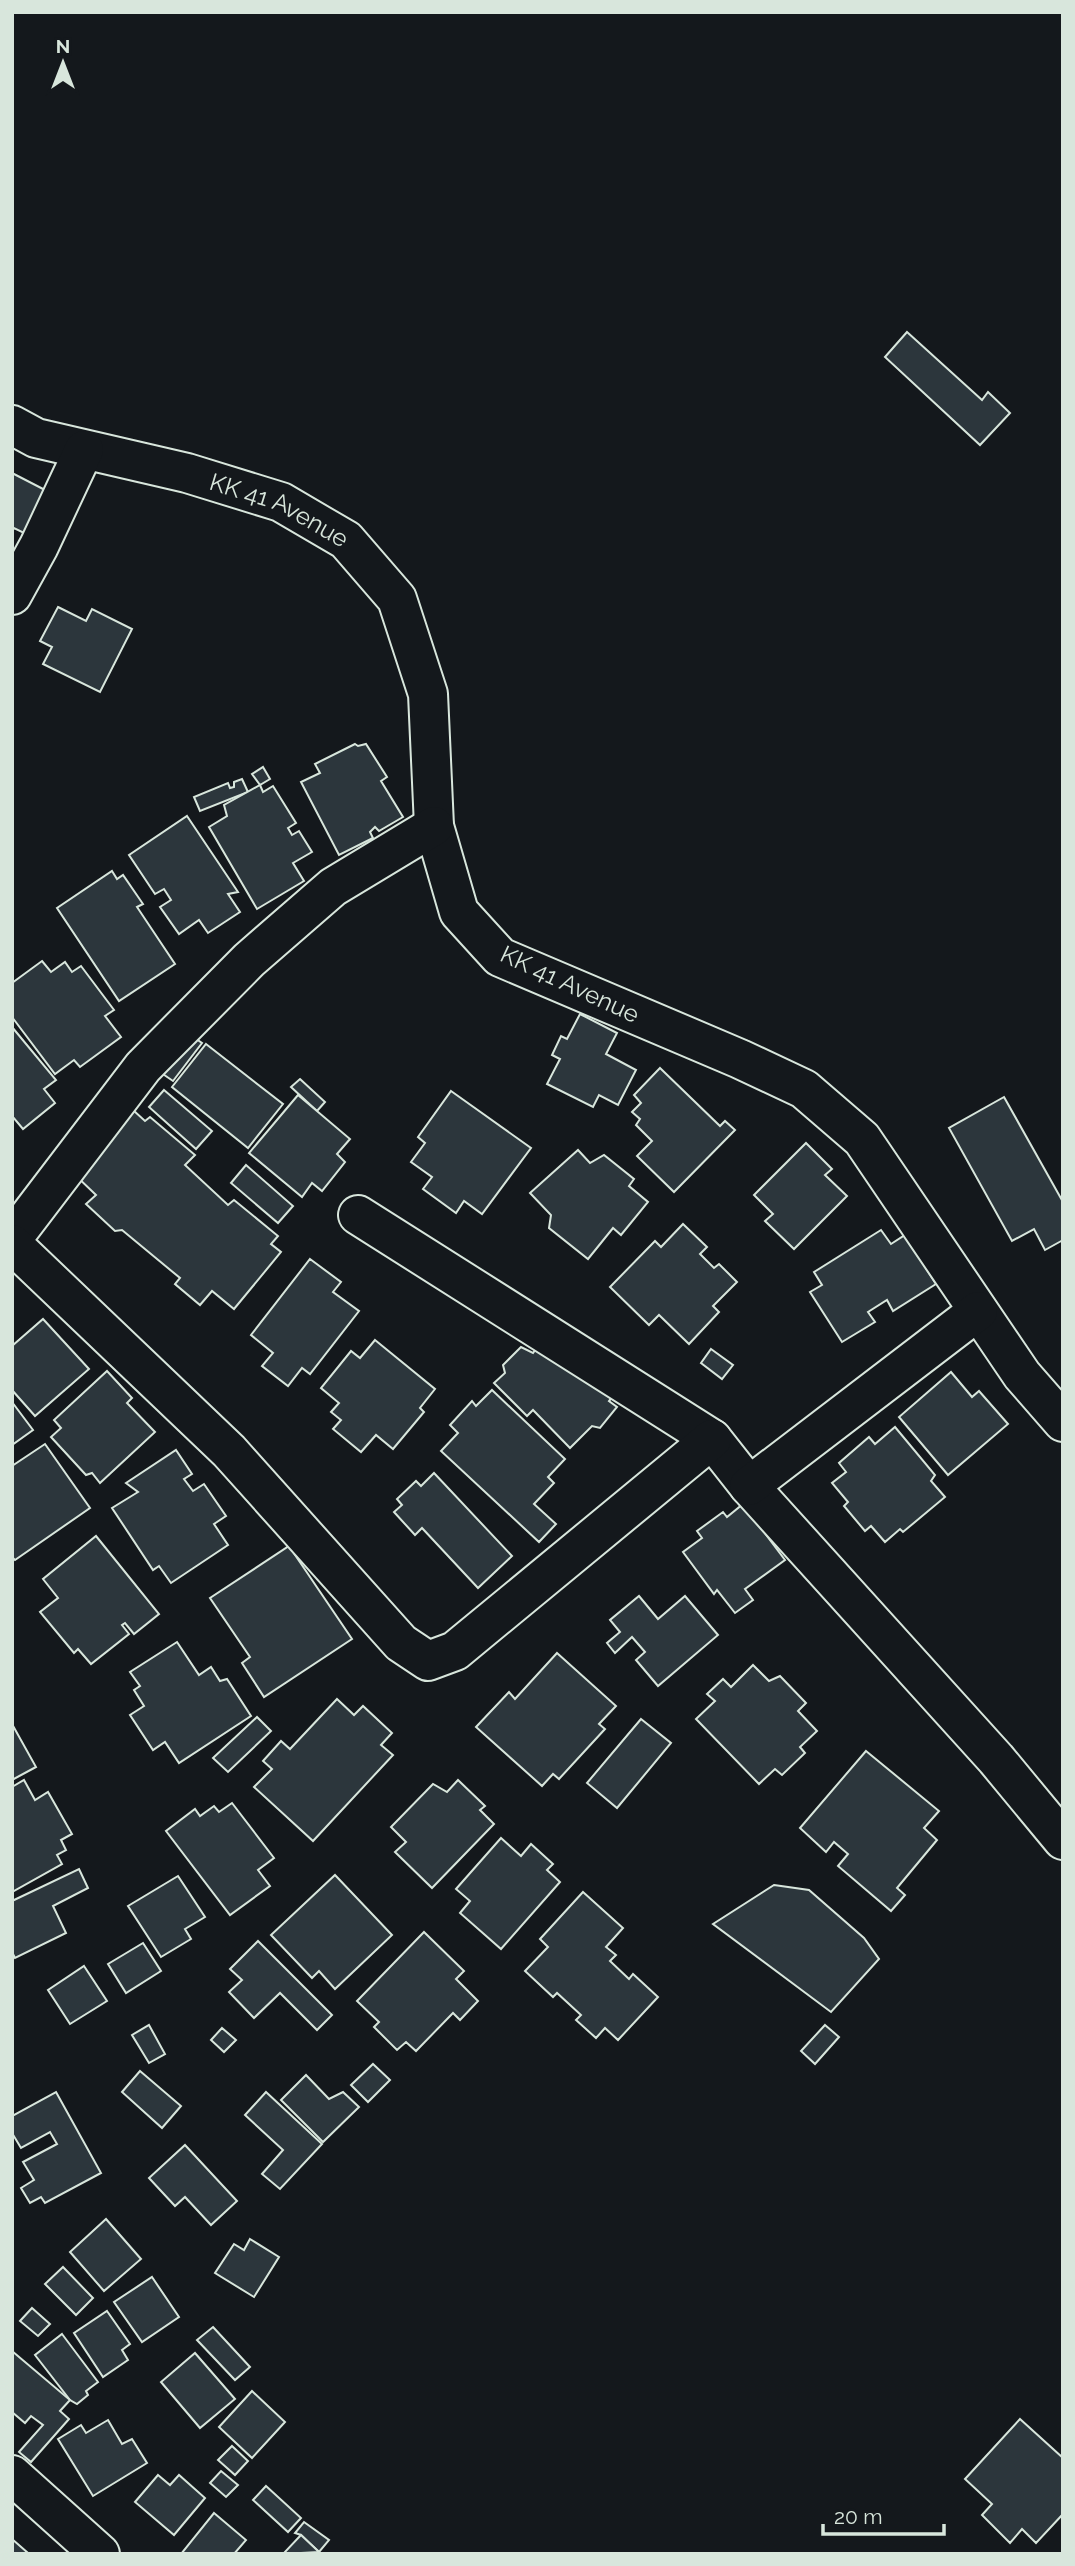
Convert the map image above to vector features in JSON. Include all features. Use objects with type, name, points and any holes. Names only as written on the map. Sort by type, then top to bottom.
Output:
[{"type":"street","name":"KK 41 Avenue","points":[[12,425],[36,438],[187,473],[281,502],[346,540],[397,599],[428,694],[434,826],[459,912],[500,957],[740,1059],[804,1090],[862,1139],[1022,1375],[1063,1422]]},
{"type":"street","points":[[12,595],[39,546],[84,450]]},
{"type":"street","points":[[434,826],[333,887],[249,960],[143,1067],[12,1241],[229,1451],[401,1643],[428,1661],[455,1651],[712,1439]]},
{"type":"street","points":[[358,1215],[712,1439],[749,1486],[996,1759],[1063,1840]]},
{"type":"street","points":[[749,1486],[978,1311]]},
{"type":"street","points":[[12,2475],[100,2554]]},
{"type":"building","points":[[907,332],[982,400],[988,392],[1010,413],[980,445],[885,357]]},
{"type":"building","points":[[12,473],[47,491],[24,533],[14,528],[12,532]]},
{"type":"building","points":[[58,607],[86,621],[92,609],[132,629],[100,692],[43,664],[52,647],[40,641]]},
{"type":"building","points":[[355,744],[366,744],[387,777],[381,781],[403,817],[379,831],[375,827],[370,832],[373,838],[339,855],[301,782],[320,773],[315,764]]},
{"type":"building","points":[[263,767],[270,779],[260,785],[252,774]]},
{"type":"building","points":[[242,779],[248,792],[200,811],[194,797],[228,783],[230,788],[234,787],[234,782]]},
{"type":"building","points":[[260,785],[263,792],[273,786],[296,823],[288,828],[292,835],[299,831],[312,852],[293,863],[304,881],[257,909],[209,827],[227,816],[224,805]]},
{"type":"building","points":[[187,816],[238,892],[228,894],[240,912],[208,933],[199,920],[179,934],[160,907],[171,900],[164,889],[155,894],[129,855]]},
{"type":"building","points":[[112,871],[117,879],[123,875],[143,904],[137,907],[175,964],[119,1001],[57,908]]},
{"type":"building","points":[[42,961],[51,972],[65,962],[72,972],[81,966],[114,1010],[105,1016],[121,1037],[80,1067],[74,1060],[55,1074],[12,1017],[12,983]]},
{"type":"building","points":[[580,1014],[617,1033],[606,1054],[636,1070],[618,1105],[599,1095],[593,1107],[547,1084],[560,1059],[552,1055],[561,1036],[567,1039]]},
{"type":"building","points":[[12,1027],[56,1080],[44,1089],[55,1103],[23,1129],[12,1116]]},
{"type":"building","points":[[189,1034],[202,1043],[173,1081],[160,1072]]},
{"type":"building","points":[[206,1044],[283,1104],[248,1148],[172,1087]]},
{"type":"building","points":[[660,1068],[720,1126],[725,1121],[735,1130],[674,1192],[637,1156],[652,1141],[636,1125],[640,1119],[632,1112],[641,1103],[634,1095]]},
{"type":"building","points":[[300,1079],[325,1102],[317,1111],[291,1087]]},
{"type":"building","points":[[164,1090],[212,1131],[196,1149],[149,1107]]},
{"type":"building","points":[[451,1091],[531,1148],[482,1214],[464,1201],[456,1213],[423,1189],[432,1177],[411,1162],[425,1143],[418,1137]]},
{"type":"building","points":[[298,1095],[350,1139],[337,1154],[345,1162],[322,1191],[312,1183],[302,1197],[249,1153]]},
{"type":"building","points":[[1004,1097],[1063,1202],[1063,1240],[1045,1250],[1034,1229],[1012,1241],[949,1128]]},
{"type":"building","points":[[133,1110],[145,1121],[150,1117],[195,1155],[185,1165],[228,1205],[234,1200],[278,1236],[271,1244],[281,1252],[234,1309],[212,1291],[200,1305],[175,1284],[180,1278],[122,1230],[115,1231],[86,1204],[96,1195],[73,1173]]},
{"type":"building","points":[[806,1143],[832,1169],[825,1175],[847,1196],[794,1249],[765,1221],[773,1214],[754,1195]]},
{"type":"building","points":[[578,1150],[590,1163],[604,1155],[634,1179],[629,1186],[648,1202],[621,1235],[613,1228],[588,1259],[549,1228],[551,1215],[530,1193]]},
{"type":"building","points":[[246,1165],[293,1206],[278,1223],[231,1183]]},
{"type":"building","points":[[683,1224],[707,1247],[700,1254],[714,1268],[719,1264],[737,1282],[713,1306],[719,1312],[689,1344],[659,1315],[649,1325],[610,1287],[655,1241],[661,1247]]},
{"type":"building","points":[[881,1230],[891,1244],[905,1235],[936,1284],[893,1311],[887,1300],[868,1312],[875,1322],[842,1342],[810,1292],[822,1285],[814,1272]]},
{"type":"building","points":[[310,1259],[341,1282],[333,1292],[359,1311],[310,1374],[302,1368],[288,1386],[262,1366],[273,1353],[251,1335]]},
{"type":"building","points":[[43,1319],[89,1369],[35,1416],[12,1390],[12,1346]]},
{"type":"building","points":[[543,1339],[614,1395],[609,1401],[617,1407],[600,1428],[592,1426],[570,1448],[533,1410],[527,1416],[494,1383],[505,1373],[503,1365],[521,1347],[533,1353]]},
{"type":"building","points":[[375,1340],[435,1389],[420,1408],[424,1412],[393,1449],[376,1435],[361,1452],[333,1429],[341,1420],[331,1412],[339,1403],[321,1388],[351,1351],[360,1358]]},
{"type":"building","points":[[711,1349],[733,1365],[722,1379],[701,1363]]},
{"type":"building","points":[[107,1371],[132,1398],[127,1403],[155,1432],[100,1483],[92,1473],[86,1475],[51,1437],[61,1428],[54,1420]]},
{"type":"building","points":[[951,1372],[972,1397],[979,1391],[1008,1424],[948,1475],[899,1417]]},
{"type":"building","points":[[492,1390],[565,1459],[548,1477],[554,1483],[534,1504],[556,1524],[539,1542],[441,1451],[458,1433],[450,1425],[472,1401],[476,1406]]},
{"type":"building","points":[[12,1402],[33,1430],[12,1445]]},
{"type":"building","points":[[895,1427],[935,1475],[931,1481],[945,1497],[903,1532],[900,1529],[885,1542],[871,1526],[865,1531],[844,1506],[848,1502],[832,1483],[846,1472],[839,1463],[869,1437],[875,1444]]},
{"type":"building","points":[[45,1444],[90,1508],[15,1560],[12,1557],[12,1466]]},
{"type":"building","points":[[176,1450],[192,1474],[184,1479],[193,1491],[204,1484],[226,1516],[214,1524],[228,1545],[171,1583],[159,1566],[153,1570],[112,1508],[138,1492],[126,1483]]},
{"type":"building","points":[[434,1473],[512,1556],[478,1588],[422,1528],[415,1535],[394,1512],[402,1505],[397,1499],[416,1481],[421,1486]]},
{"type":"building","points":[[743,1504],[785,1560],[745,1589],[753,1600],[735,1613],[717,1590],[714,1594],[683,1552],[702,1538],[697,1531],[723,1512],[727,1517]]},
{"type":"building","points":[[96,1536],[159,1614],[134,1634],[125,1623],[122,1625],[129,1634],[91,1664],[78,1649],[74,1653],[40,1612],[58,1598],[43,1579]]},
{"type":"building","points":[[289,1546],[352,1639],[264,1697],[242,1663],[250,1657],[210,1598]]},
{"type":"building","points":[[639,1596],[658,1619],[685,1596],[718,1635],[658,1686],[636,1660],[645,1652],[632,1637],[615,1653],[607,1643],[620,1632],[610,1620]]},
{"type":"building","points":[[177,1642],[199,1675],[211,1667],[220,1681],[227,1679],[251,1716],[179,1763],[165,1742],[153,1750],[130,1715],[144,1706],[134,1690],[140,1686],[130,1672]]},
{"type":"building","points":[[557,1653],[616,1706],[599,1724],[605,1729],[559,1779],[553,1774],[542,1786],[476,1727],[509,1692],[515,1699]]},
{"type":"building","points":[[753,1665],[769,1681],[780,1676],[806,1703],[798,1711],[817,1731],[800,1747],[805,1753],[782,1775],[775,1769],[759,1784],[696,1719],[715,1701],[707,1694],[723,1679],[731,1687]]},
{"type":"building","points":[[337,1699],[354,1715],[363,1706],[392,1733],[381,1745],[393,1755],[313,1841],[254,1787],[272,1769],[263,1761],[281,1741],[290,1749]]},
{"type":"building","points":[[257,1717],[271,1731],[228,1772],[213,1758]]},
{"type":"building","points":[[641,1719],[671,1743],[617,1808],[587,1783]]},
{"type":"building","points":[[12,1724],[36,1767],[12,1780]]},
{"type":"building","points":[[866,1751],[939,1811],[924,1828],[937,1840],[897,1888],[905,1895],[891,1911],[838,1866],[848,1854],[834,1842],[826,1852],[800,1828]]},
{"type":"building","points":[[24,1780],[35,1800],[48,1792],[72,1834],[61,1840],[66,1850],[57,1855],[62,1864],[12,1892],[12,1787]]},
{"type":"building","points":[[458,1780],[485,1806],[480,1810],[494,1824],[432,1888],[395,1852],[406,1842],[391,1827],[433,1784],[447,1792]]},
{"type":"building","points":[[232,1803],[274,1858],[258,1870],[270,1886],[230,1915],[166,1831],[195,1809],[200,1816],[214,1806],[219,1812]]},
{"type":"building","points":[[501,1838],[521,1856],[531,1844],[553,1864],[547,1870],[560,1882],[501,1949],[460,1913],[470,1901],[456,1889]]},
{"type":"building","points":[[79,1869],[88,1888],[53,1906],[66,1933],[15,1958],[12,1952],[12,1901]]},
{"type":"building","points":[[335,1875],[392,1935],[335,1989],[319,1971],[312,1978],[271,1935]]},
{"type":"building","points":[[178,1876],[205,1917],[185,1929],[191,1939],[161,1957],[128,1906]]},
{"type":"building","points":[[774,1885],[809,1890],[864,1938],[879,1959],[831,2012],[713,1924]]},
{"type":"building","points":[[583,1892],[623,1928],[606,1947],[616,1955],[610,1961],[629,1979],[633,1974],[658,1997],[618,2040],[605,2028],[596,2038],[576,2020],[581,2015],[557,1993],[553,1997],[525,1971],[548,1947],[540,1939]]},
{"type":"building","points":[[424,1932],[464,1971],[456,1979],[478,2001],[460,2020],[453,2013],[416,2051],[406,2042],[397,2050],[374,2027],[379,2022],[357,2001]]},
{"type":"building","points":[[258,1941],[332,2015],[317,2030],[280,1993],[254,2018],[229,1992],[242,1980],[230,1969]]},
{"type":"building","points":[[143,1943],[161,1971],[126,1993],[108,1964]]},
{"type":"building","points":[[84,1966],[107,2001],[70,2024],[48,1990]]},
{"type":"building","points":[[149,2025],[165,2054],[149,2063],[132,2035]]},
{"type":"building","points":[[825,2025],[839,2037],[815,2064],[801,2051]]},
{"type":"building","points":[[222,2028],[236,2040],[224,2052],[211,2040]]},
{"type":"building","points":[[373,2064],[390,2080],[368,2102],[351,2085]]},
{"type":"building","points":[[140,2071],[181,2106],[162,2128],[122,2092]]},
{"type":"building","points":[[306,2075],[329,2099],[343,2092],[359,2107],[323,2142],[281,2100]]},
{"type":"building","points":[[56,2092],[101,2173],[45,2203],[41,2197],[30,2203],[21,2188],[34,2180],[23,2162],[57,2144],[50,2132],[21,2148],[12,2133],[12,2116]]},
{"type":"building","points":[[266,2092],[322,2144],[280,2189],[262,2174],[283,2150],[245,2115]]},
{"type":"building","points":[[185,2145],[237,2201],[211,2225],[185,2197],[175,2206],[149,2178]]},
{"type":"building","points":[[106,2219],[141,2259],[104,2291],[70,2252]]},
{"type":"building","points":[[250,2239],[279,2257],[254,2297],[215,2273],[234,2244],[244,2250]]},
{"type":"building","points":[[63,2267],[93,2298],[76,2315],[45,2284]]},
{"type":"building","points":[[152,2277],[179,2317],[142,2342],[114,2302]]},
{"type":"building","points":[[32,2308],[50,2324],[38,2336],[20,2321]]},
{"type":"building","points":[[107,2311],[130,2344],[122,2350],[128,2360],[103,2377],[74,2333]]},
{"type":"building","points":[[213,2327],[250,2367],[235,2380],[197,2340]]},
{"type":"building","points":[[62,2334],[98,2382],[86,2391],[88,2395],[77,2404],[70,2400],[35,2355]]},
{"type":"building","points":[[12,2351],[70,2400],[60,2411],[69,2419],[31,2462],[19,2452],[43,2425],[31,2416],[25,2423],[12,2412]]},
{"type":"building","points":[[195,2353],[235,2399],[200,2428],[161,2382]]},
{"type":"building","points":[[252,2391],[285,2422],[252,2458],[219,2427]]},
{"type":"building","points":[[1020,2419],[1063,2458],[1063,2514],[1036,2543],[1022,2529],[1010,2543],[982,2515],[992,2504],[965,2479]]},
{"type":"building","points":[[108,2420],[122,2444],[132,2439],[147,2463],[93,2496],[58,2439],[81,2425],[86,2433]]},
{"type":"building","points":[[232,2446],[248,2461],[235,2475],[218,2460]]},
{"type":"building","points":[[221,2471],[238,2485],[226,2497],[210,2483]]},
{"type":"building","points":[[158,2475],[170,2485],[179,2475],[205,2498],[174,2535],[135,2502]]},
{"type":"building","points":[[266,2486],[301,2518],[288,2532],[253,2500]]},
{"type":"building","points":[[214,2513],[246,2540],[234,2554],[181,2554]]},
{"type":"building","points":[[304,2522],[329,2540],[319,2552],[301,2535],[295,2533]]},
{"type":"building","points":[[301,2535],[319,2552],[283,2554]]},
{"type":"building","points":[[12,2539],[28,2553],[28,2554],[12,2554]]}]
